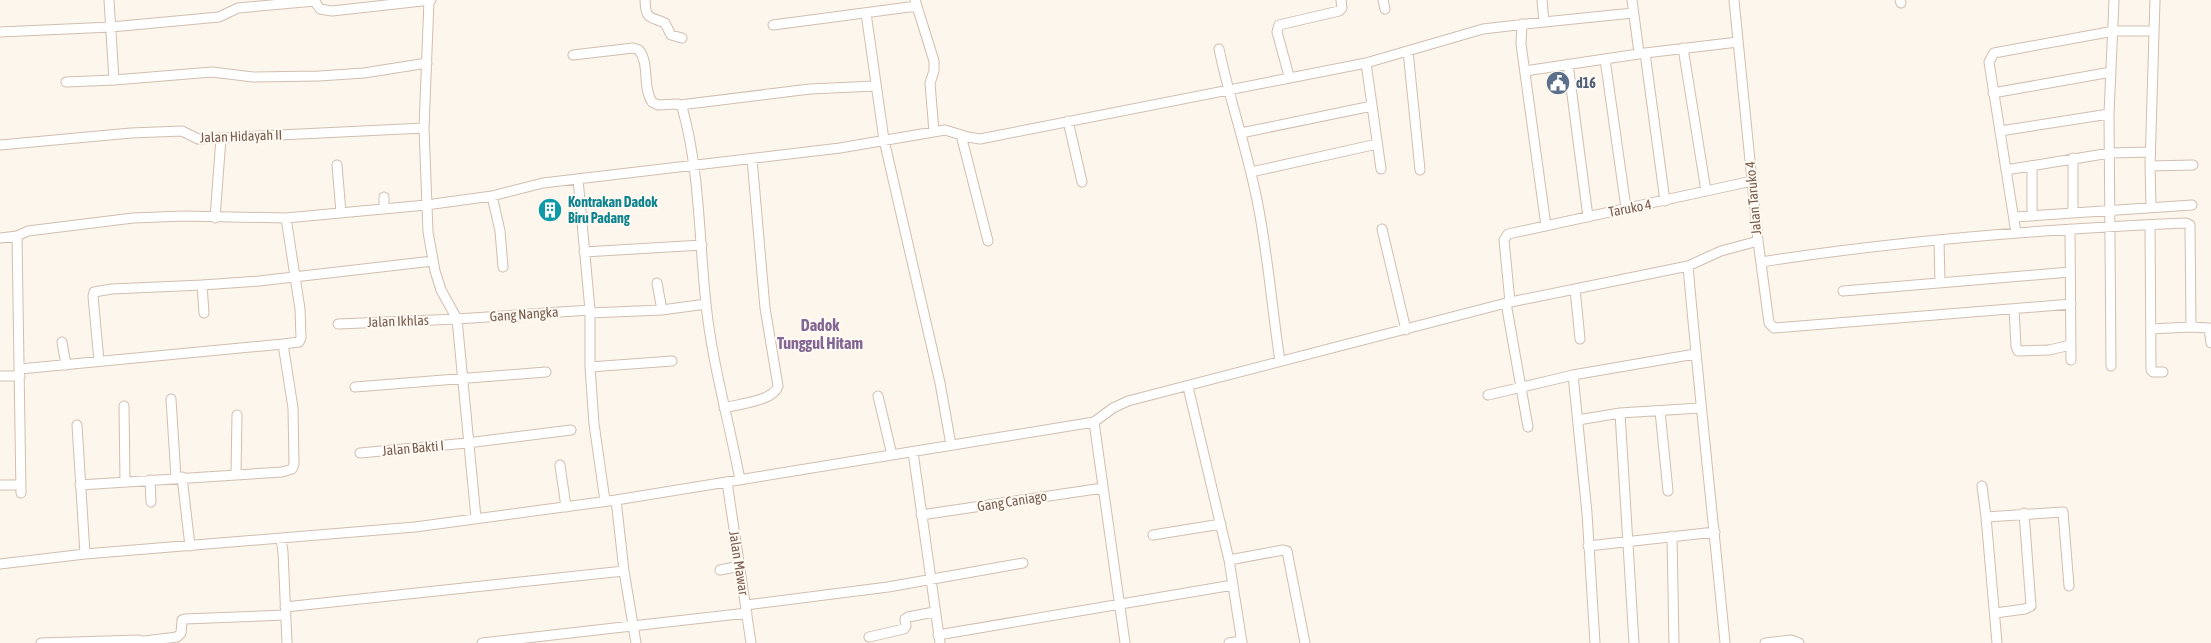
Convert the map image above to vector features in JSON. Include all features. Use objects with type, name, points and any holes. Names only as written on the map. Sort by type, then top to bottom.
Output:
[{"type":"street","points":[[109,0],[114,80]]},
{"type":"street","points":[[0,32],[111,27],[219,17],[238,8],[314,0],[320,9],[332,11],[430,0],[424,128],[426,205],[432,262],[442,290],[457,319],[467,443],[476,518]]},
{"type":"street","points":[[645,0],[646,14],[649,18],[666,23],[671,35],[682,38]]},
{"type":"street","points":[[1289,76],[1277,32],[1279,25],[1340,11],[1342,6],[1341,0]]},
{"type":"street","points":[[1542,0],[1544,22]]},
{"type":"street","points":[[1632,0],[1665,201]]},
{"type":"street","name":"Jalan Taruko 4","points":[[1094,422],[1113,408],[1128,401],[1508,303],[1688,266],[1721,252],[1758,242],[1734,0]]},
{"type":"street","points":[[2111,366],[2109,114],[2114,0]]},
{"type":"street","points":[[2151,206],[2149,152],[2155,0]]},
{"type":"street","points":[[773,24],[866,13],[916,3],[934,62],[934,71],[930,83],[934,132]]},
{"type":"street","points":[[866,13],[884,140],[940,383],[951,445]]},
{"type":"street","points":[[0,237],[17,236],[28,231],[134,218],[184,216],[286,218],[426,205],[492,196],[523,187],[578,179],[752,159],[950,130],[961,135],[980,139],[1366,62],[1483,29],[1633,13]]},
{"type":"street","points":[[1522,24],[1525,71],[1546,226]]},
{"type":"street","points":[[2016,233],[1988,62],[1994,52],[2114,31],[2153,31]]},
{"type":"street","points":[[1525,71],[1642,53],[1738,42]]},
{"type":"street","points":[[1683,48],[1706,191]]},
{"type":"street","points":[[573,55],[637,49],[644,58],[648,94],[652,102],[658,105],[680,105],[810,89],[875,86]]},
{"type":"street","points":[[1219,49],[1228,91],[1251,172],[1261,223],[1280,361]]},
{"type":"street","points":[[1408,51],[1420,170]]},
{"type":"street","points":[[1605,60],[1626,208]]},
{"type":"street","points":[[66,82],[212,72],[253,77],[326,76],[383,70],[427,62]]},
{"type":"street","points":[[1366,62],[1381,169]]},
{"type":"street","points":[[1568,64],[1588,216]]},
{"type":"street","points":[[1993,93],[2111,72]]},
{"type":"street","points":[[680,105],[684,114],[692,165],[702,245],[706,304],[724,408],[740,480]]},
{"type":"street","points":[[1241,132],[1372,106]]},
{"type":"street","points":[[2000,131],[2109,114]]},
{"type":"street","points":[[1068,121],[1082,182]]},
{"type":"street","name":"Jalan Hidayah II","points":[[0,145],[131,133],[182,131],[196,139],[424,128]]},
{"type":"street","points":[[961,135],[988,240]]},
{"type":"street","points":[[215,218],[221,138]]},
{"type":"street","points":[[1251,172],[1377,144]]},
{"type":"street","points":[[2006,170],[2110,153],[2149,152]]},
{"type":"street","points":[[2073,158],[2073,212]]},
{"type":"street","points":[[724,408],[768,397],[776,392],[778,386],[765,308],[752,159]]},
{"type":"street","points":[[337,164],[340,213]]},
{"type":"street","points":[[2150,166],[2193,165]]},
{"type":"street","points":[[2032,166],[2032,216]]},
{"type":"street","points":[[578,179],[590,311],[590,367],[594,424],[605,501]]},
{"type":"street","name":"Taruko 4","points":[[1508,303],[1504,240],[1508,234],[1752,181]]},
{"type":"street","points":[[384,196],[384,209]]},
{"type":"street","points":[[492,196],[500,231],[503,267]]},
{"type":"street","points":[[2014,217],[2151,206],[2192,205]]},
{"type":"street","points":[[0,376],[99,361],[299,342],[302,338],[300,309],[286,218]]},
{"type":"street","points":[[1761,262],[1816,253],[2016,233],[2186,223],[2190,225],[2191,327]]},
{"type":"street","points":[[2150,225],[2151,370],[2153,372],[2163,372]]},
{"type":"street","points":[[1382,229],[1406,330]]},
{"type":"street","points":[[2070,229],[2071,360]]},
{"type":"street","points":[[0,485],[21,489],[17,236]]},
{"type":"street","points":[[1939,241],[1940,283]]},
{"type":"street","points":[[1758,242],[1769,323],[1776,329],[2071,304]]},
{"type":"street","points":[[584,252],[702,245]]},
{"type":"street","points":[[99,361],[93,296],[95,291],[202,285],[432,262]]},
{"type":"street","points":[[1688,266],[1700,408],[1725,643]]},
{"type":"street","points":[[1843,291],[2070,272]]},
{"type":"street","points":[[657,283],[662,310]]},
{"type":"street","points":[[202,285],[204,313]]},
{"type":"street","points":[[1575,289],[1580,339]]},
{"type":"street","points":[[1508,303],[1528,427]]},
{"type":"street","name":"Gang Nangka","points":[[457,319],[590,311],[662,310],[706,304]]},
{"type":"street","points":[[2014,309],[2016,346],[2018,351],[2049,350],[2071,345]]},
{"type":"street","name":"Jalan Ikhlas","points":[[338,324],[457,319]]},
{"type":"street","points":[[2151,329],[2205,326],[2209,328],[2211,343]]},
{"type":"street","points":[[62,342],[66,365]]},
{"type":"street","points":[[80,485],[179,477],[285,472],[294,467],[293,408],[283,344]]},
{"type":"street","points":[[1488,395],[1573,375],[1696,354]]},
{"type":"street","points":[[590,367],[672,361]]},
{"type":"street","points":[[356,387],[546,372]]},
{"type":"street","points":[[1573,375],[1587,513],[1595,643]]},
{"type":"street","points":[[1188,387],[1229,560],[1242,642],[1230,643]]},
{"type":"street","points":[[878,396],[892,455]]},
{"type":"street","points":[[171,399],[179,477],[190,546]]},
{"type":"street","points":[[124,406],[125,482]]},
{"type":"street","points":[[1578,420],[1620,413],[1700,408]]},
{"type":"street","points":[[1660,412],[1668,491]]},
{"type":"street","points":[[1620,413],[1634,643]]},
{"type":"street","points":[[236,474],[237,415]]},
{"type":"street","points":[[0,564],[85,554],[382,530],[616,500],[951,445],[1022,436],[1094,422],[1125,643]]},
{"type":"street","points":[[77,425],[85,554]]},
{"type":"street","name":"Jalan Bakti I","points":[[360,453],[467,443],[571,430]]},
{"type":"street","points":[[913,452],[929,579],[939,639],[1120,604],[1233,586]]},
{"type":"street","points":[[560,465],[566,506]]},
{"type":"street","points":[[150,480],[151,502]]},
{"type":"street","name":"Jalan Mawar","points":[[727,482],[751,643]]},
{"type":"street","points":[[1982,486],[1997,643]]},
{"type":"street","name":"Gang Caniago","points":[[921,515],[1103,488]]},
{"type":"street","points":[[616,500],[624,571],[636,643]]},
{"type":"street","points":[[1986,516],[2057,511],[2064,514],[2069,586]]},
{"type":"street","points":[[1995,613],[2025,609],[2031,606],[2024,513]]},
{"type":"street","points":[[1153,535],[1221,524]]},
{"type":"street","points":[[1588,546],[1714,532]]},
{"type":"street","points":[[1672,536],[1674,643]]},
{"type":"street","points":[[281,539],[286,643]]},
{"type":"street","points":[[1229,560],[1283,550],[1288,551],[1305,643]]},
{"type":"street","points":[[482,643],[634,627],[888,587],[1023,563]]},
{"type":"street","points":[[720,570],[740,566]]},
{"type":"street","points":[[41,643],[77,641],[145,642],[177,637],[181,633],[182,620],[185,619],[285,611],[624,571]]},
{"type":"street","points":[[869,637],[904,629],[907,617],[934,612]]},
{"type":"street","points":[[1764,643],[1791,640],[1799,643]]},
{"type":"place","name":"d16","points":[[1558,83]]},
{"type":"place","name":"Kontrakan Dadok Biru Padang","points":[[550,210]]},
{"type":"district","name":"Dadok Tunggul Hitam","points":[[820,334]]}]
